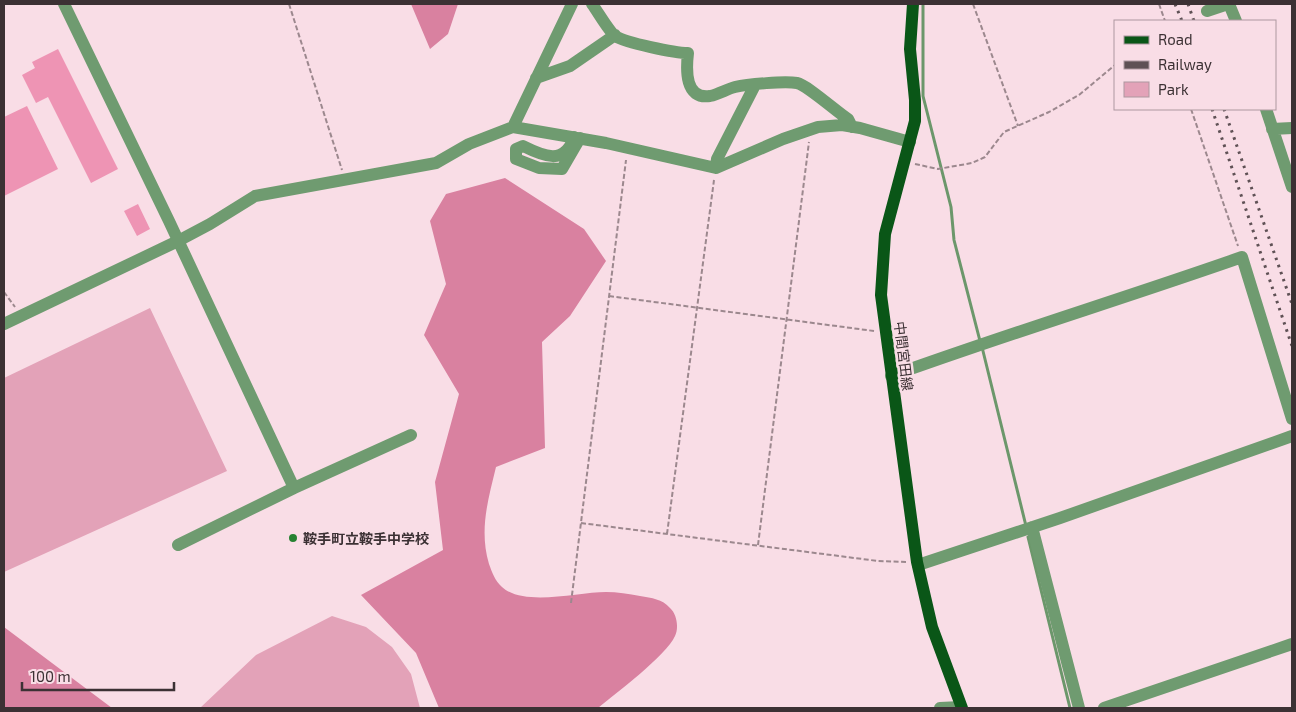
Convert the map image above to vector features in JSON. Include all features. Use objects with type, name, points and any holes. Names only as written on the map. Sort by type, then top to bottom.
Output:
[{"type":"main road","name":"中間宮田線","points":[[913,4],[910,49],[915,121],[885,234],[881,295],[918,564],[932,627],[962,708]]},
{"type":"street","points":[[64,4],[294,488]]},
{"type":"street","points":[[513,126],[572,4]]},
{"type":"street","points":[[592,4],[615,35],[624,40],[688,53],[686,66],[688,84],[701,97],[712,96],[736,87],[784,82],[800,84],[848,119],[852,126]]},
{"type":"street","points":[[1207,11],[1228,4],[1236,20]]},
{"type":"street","points":[[536,78],[570,66],[615,35]]},
{"type":"street","points":[[716,168],[717,159],[755,85]]},
{"type":"street","points":[[1266,110],[1292,187]]},
{"type":"street","points":[[4,324],[178,241],[255,196],[436,163],[469,144],[513,126],[577,137],[716,168],[818,126],[852,126],[910,142]]},
{"type":"street","points":[[1272,129],[1292,128]]},
{"type":"street","points":[[577,137],[562,168],[539,168],[516,159],[516,149],[523,146],[543,156],[556,156],[567,151],[577,137]]},
{"type":"street","points":[[891,376],[980,344],[1242,257],[1292,419]]},
{"type":"street","points":[[178,544],[294,488],[412,435]]},
{"type":"street","points":[[918,564],[1032,527],[1292,436]]},
{"type":"street","points":[[1032,527],[1079,708]]},
{"type":"street","points":[[1104,708],[1292,644]]},
{"type":"street","points":[[940,708],[962,708]]},
{"type":"path","points":[[289,4],[345,179]]},
{"type":"path","points":[[973,4],[1018,126]]},
{"type":"path","points":[[1159,4],[1165,20]]},
{"type":"path","points":[[905,162],[938,168],[972,163],[985,157],[1004,132],[1049,112],[1079,94],[1114,66]]},
{"type":"path","points":[[1191,110],[1242,257]]},
{"type":"path","points":[[758,545],[810,137],[808,130]]},
{"type":"path","points":[[571,603],[627,148]]},
{"type":"path","points":[[667,534],[716,168]]},
{"type":"path","points":[[4,292],[21,315]]},
{"type":"path","points":[[609,296],[886,332]]},
{"type":"path","points":[[581,523],[878,561],[918,564]]},
{"type":"green space","points":[[150,308],[227,471],[4,572],[4,378]]},
{"type":"green space","points":[[332,616],[366,627],[392,647],[411,674],[420,708],[200,708],[256,655]]},
{"type":"shaded area","points":[[411,4],[458,4],[448,34],[430,49]]},
{"type":"shaded area","points":[[505,178],[584,229],[606,261],[570,316],[542,342],[545,448],[496,467],[485,527],[486,551],[491,570],[500,585],[512,593],[524,596],[552,597],[606,592],[623,593],[656,599],[664,603],[672,611],[677,621],[675,636],[662,654],[598,708],[439,708],[416,653],[361,595],[443,550],[435,482],[459,394],[424,335],[446,284],[430,221],[446,194]]},
{"type":"shaded area","points":[[4,627],[112,708],[4,708]]},
{"type":"building","points":[[58,49],[118,169],[91,183],[48,97],[36,103],[22,75],[35,68],[32,62]]},
{"type":"building","points":[[27,106],[58,169],[4,196],[4,117]]},
{"type":"building","points":[[138,204],[150,229],[137,236],[124,211]]},
{"type":"waterway","points":[[923,4],[923,96],[951,207],[954,240],[980,341]]},
{"type":"waterway","points":[[982,347],[1026,526]]},
{"type":"waterway","points":[[1028,537],[1070,708]]},
{"type":"railway","points":[[1175,4],[1182,20]]},
{"type":"railway","points":[[1188,4],[1194,20]]},
{"type":"railway","points":[[1212,110],[1292,346]]},
{"type":"railway","points":[[1224,110],[1292,304]]},
{"type":"place","name":"鞍手町立鞍手中学校","points":[[293,538]]}]
